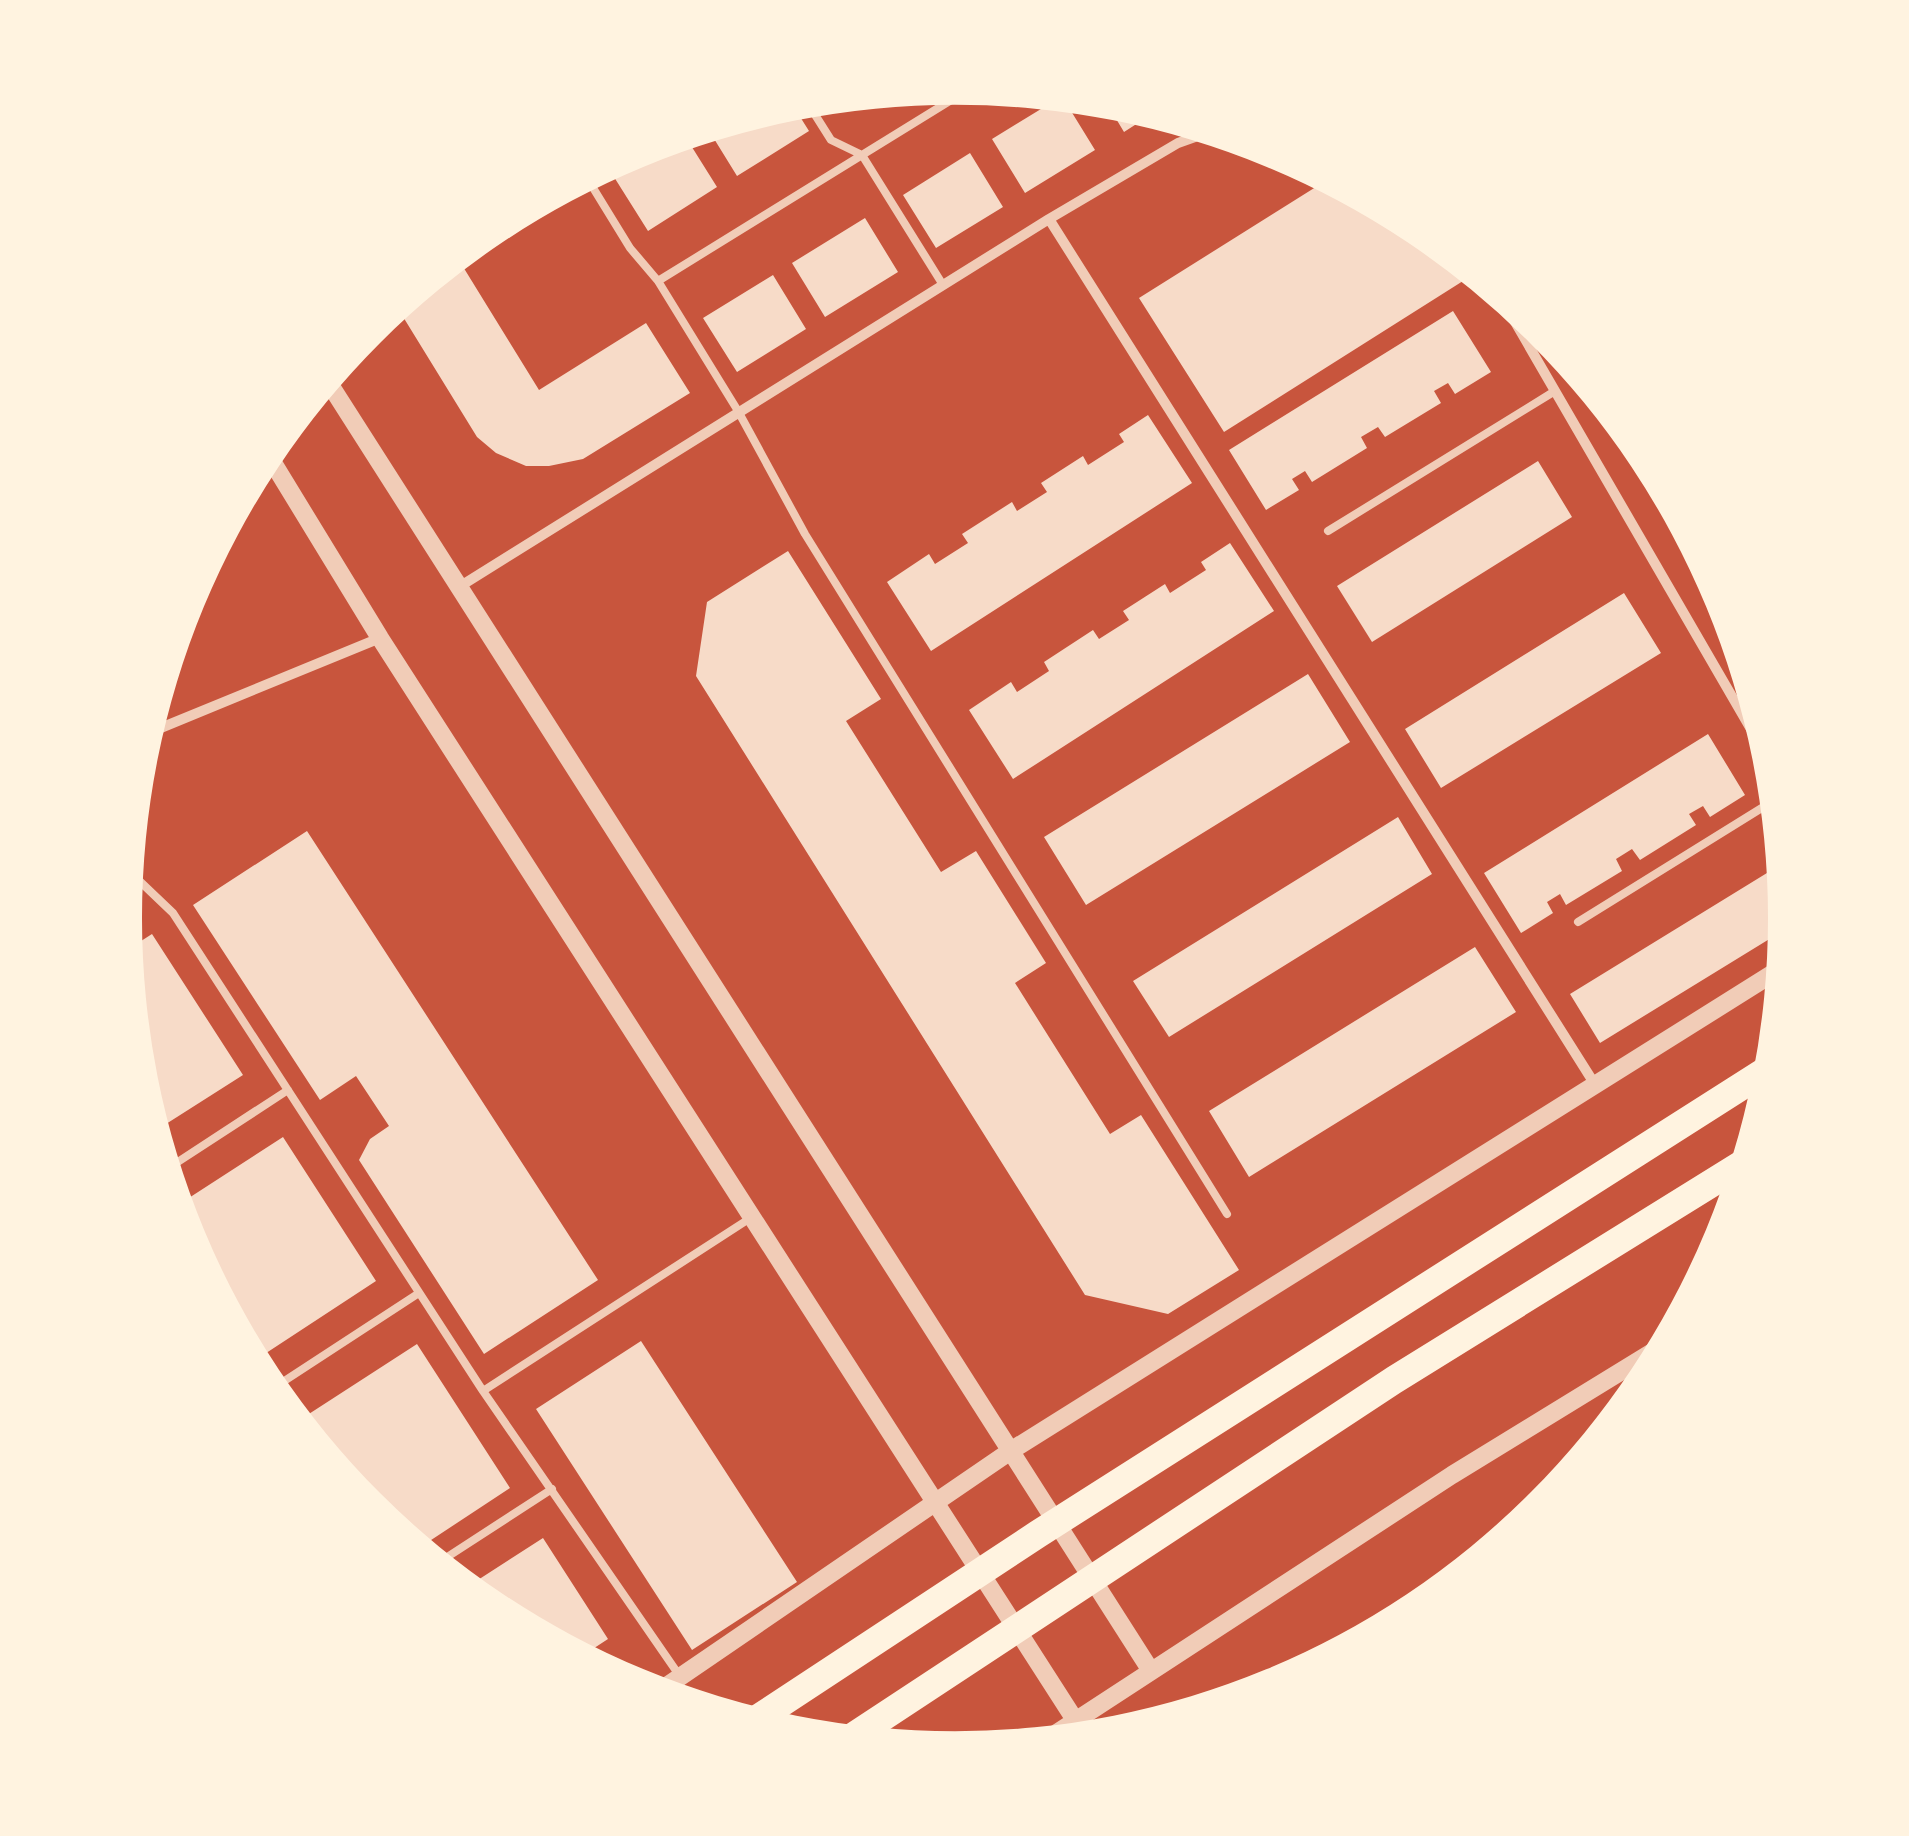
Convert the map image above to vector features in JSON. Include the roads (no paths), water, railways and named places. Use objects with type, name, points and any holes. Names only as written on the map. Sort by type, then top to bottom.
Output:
[{"type":"highway","points":[[772,1709],[1038,1534],[1751,1080]]},
{"type":"highway","points":[[868,1726],[1394,1380],[1725,1176]]},
{"type":"street","points":[[459,587],[1049,219],[1188,140]]},
{"type":"street","points":[[1049,219],[1594,1083]]},
{"type":"street","points":[[1525,339],[1741,712]]},
{"type":"street","points":[[335,392],[1151,1671]]},
{"type":"street","points":[[276,470],[1075,1720]]},
{"type":"street","points":[[165,726],[380,638]]},
{"type":"street","points":[[674,1681],[1012,1450],[1765,979]]},
{"type":"street","points":[[1072,1722],[1452,1475],[1634,1363]]},
{"type":"lane","points":[[658,282],[942,105]]},
{"type":"lane","points":[[817,117],[831,140],[862,155],[943,285]]},
{"type":"lane","points":[[593,190],[630,248],[658,282],[738,411],[805,534],[1227,1214]]},
{"type":"lane","points":[[1328,532],[1555,391]]},
{"type":"lane","points":[[1578,922],[1761,809]]},
{"type":"lane","points":[[143,885],[173,913],[483,1391],[680,1677]]},
{"type":"lane","points":[[179,1161],[288,1090]]},
{"type":"lane","points":[[483,1391],[753,1216]]},
{"type":"lane","points":[[286,1380],[420,1293]]},
{"type":"lane","points":[[450,1555],[552,1490]]}]
